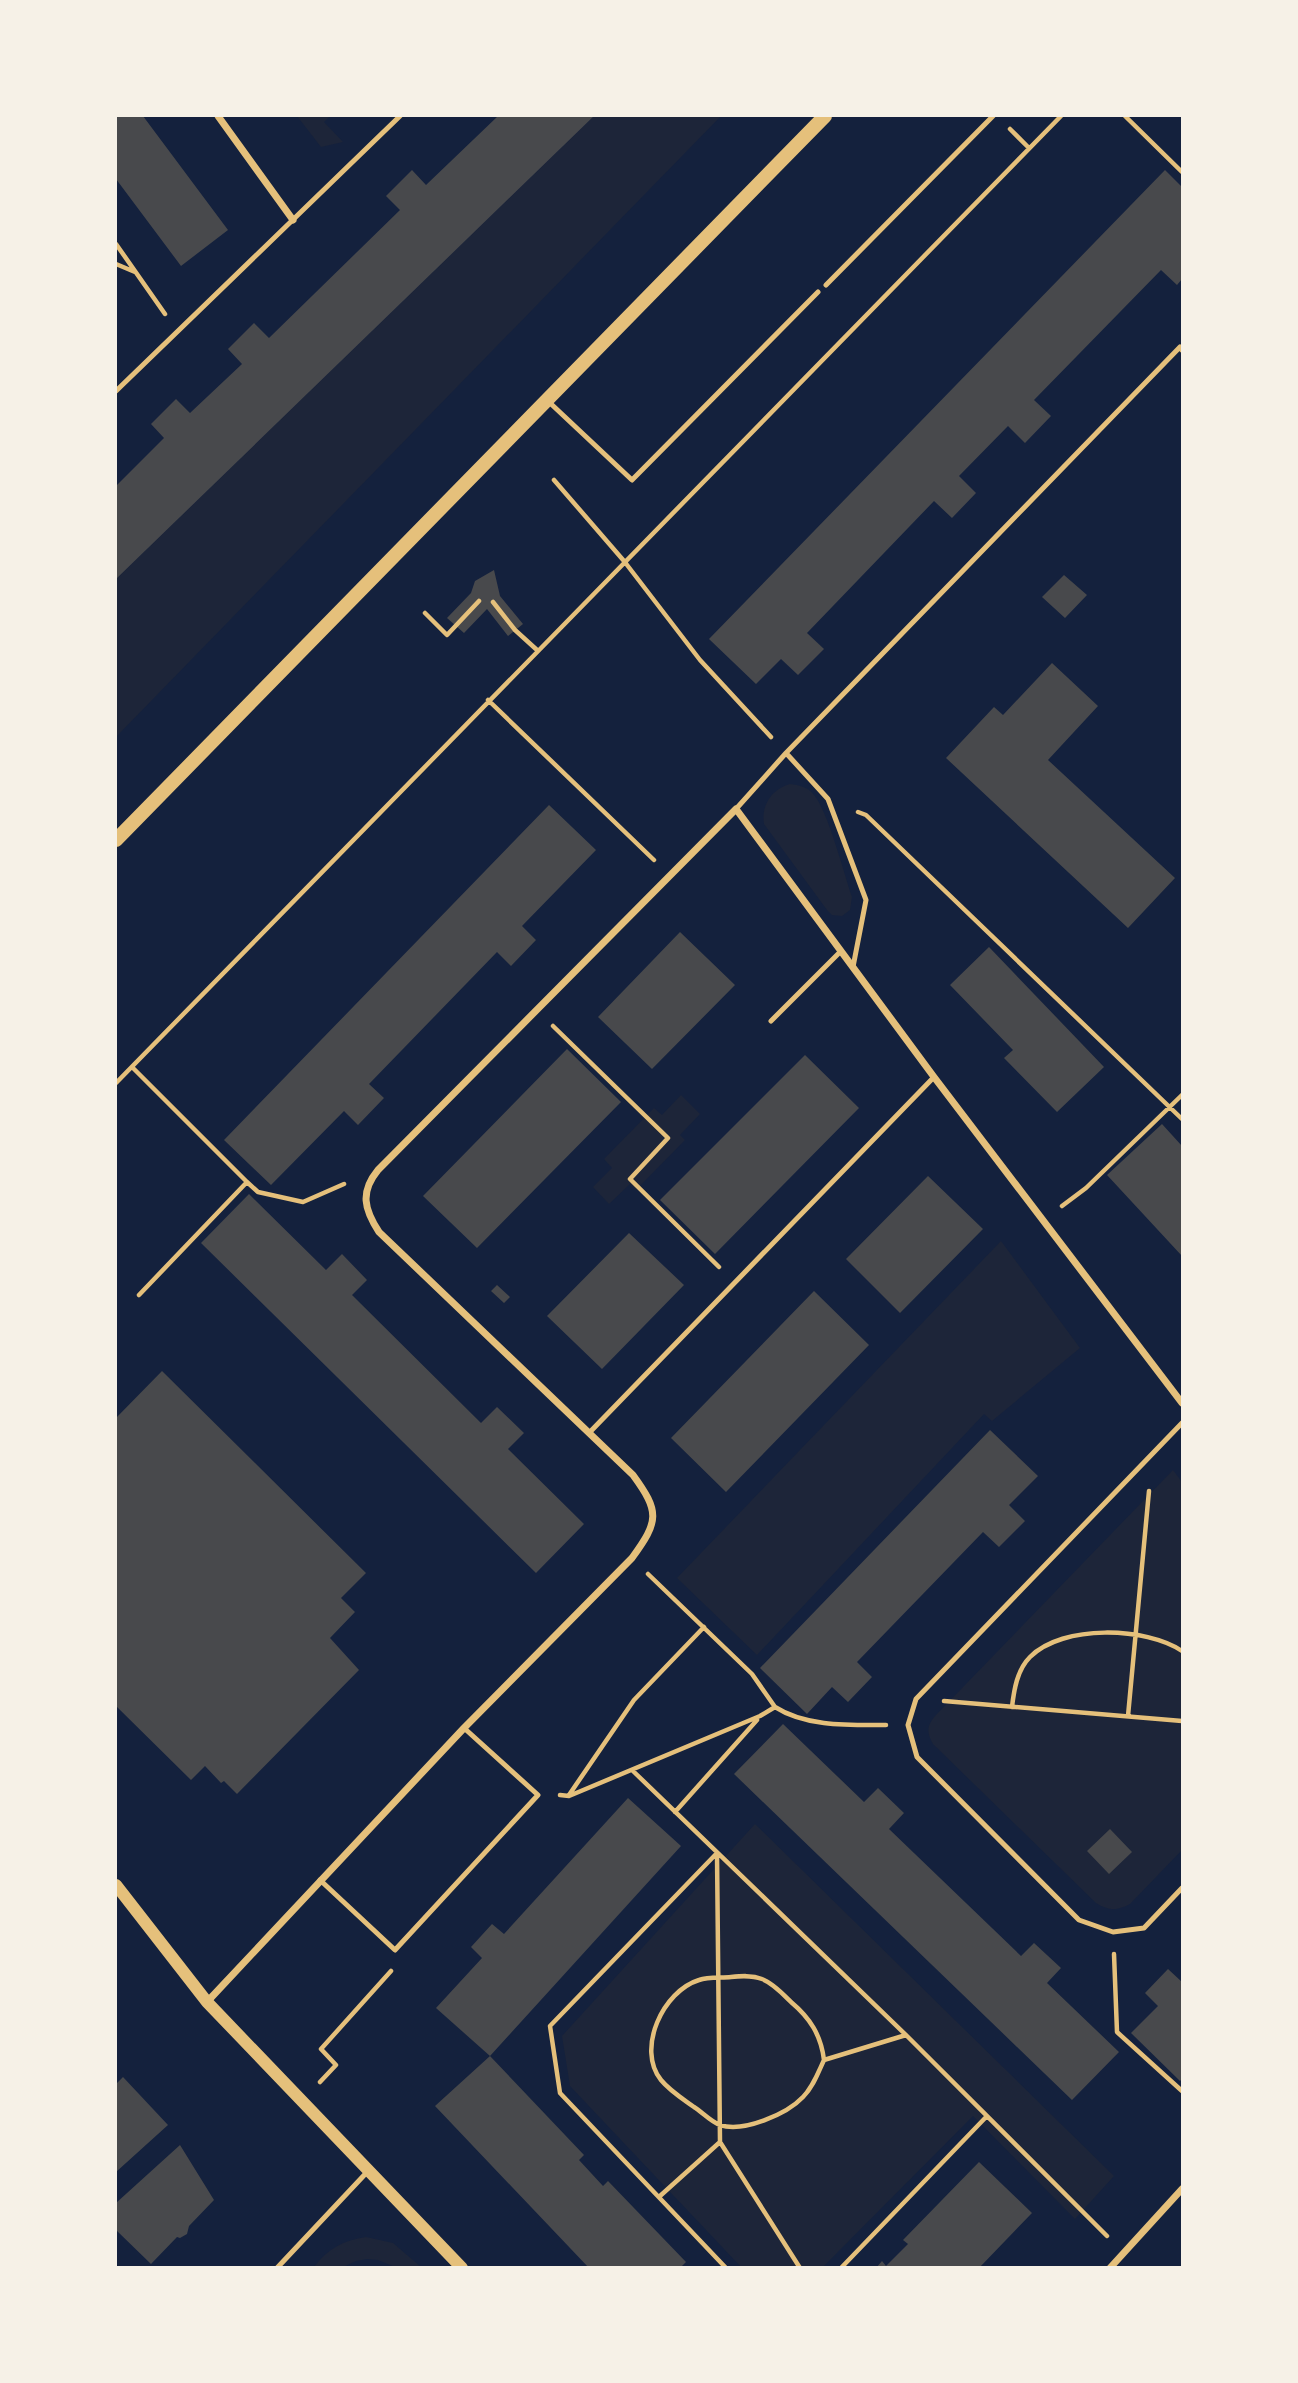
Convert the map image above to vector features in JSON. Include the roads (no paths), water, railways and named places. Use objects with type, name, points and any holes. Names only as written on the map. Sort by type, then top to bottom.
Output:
[{"type":"main road","points":[[116,840],[825,116]]},
{"type":"street","points":[[218,116],[293,220]]},
{"type":"street","points":[[207,2002],[464,1728],[632,1558],[647,1537],[654,1518],[648,1496],[633,1475],[379,1232],[370,1218],[366,1190],[378,1170],[736,809],[934,1077],[1182,1403]]},
{"type":"street","points":[[116,1885],[207,2002],[462,2267]]},
{"type":"street","points":[[1110,2267],[1182,2189]]},
{"type":"lane","points":[[116,391],[400,116]]},
{"type":"lane","points":[[826,285],[993,116]]},
{"type":"lane","points":[[547,400],[632,480],[818,292]]},
{"type":"lane","points":[[736,809],[786,753],[1181,348]]},
{"type":"lane","points":[[786,753],[828,799],[866,900],[853,967]]},
{"type":"lane","points":[[771,1021],[841,951]]},
{"type":"lane","points":[[589,1433],[934,1077]]},
{"type":"lane","points":[[1182,1423],[916,1699],[908,1725],[917,1757],[1079,1920],[1114,1933],[1144,1928],[1182,1888]]},
{"type":"lane","points":[[320,1880],[395,1950],[538,1795],[464,1728]]},
{"type":"lane","points":[[277,2267],[369,2169]]}]
